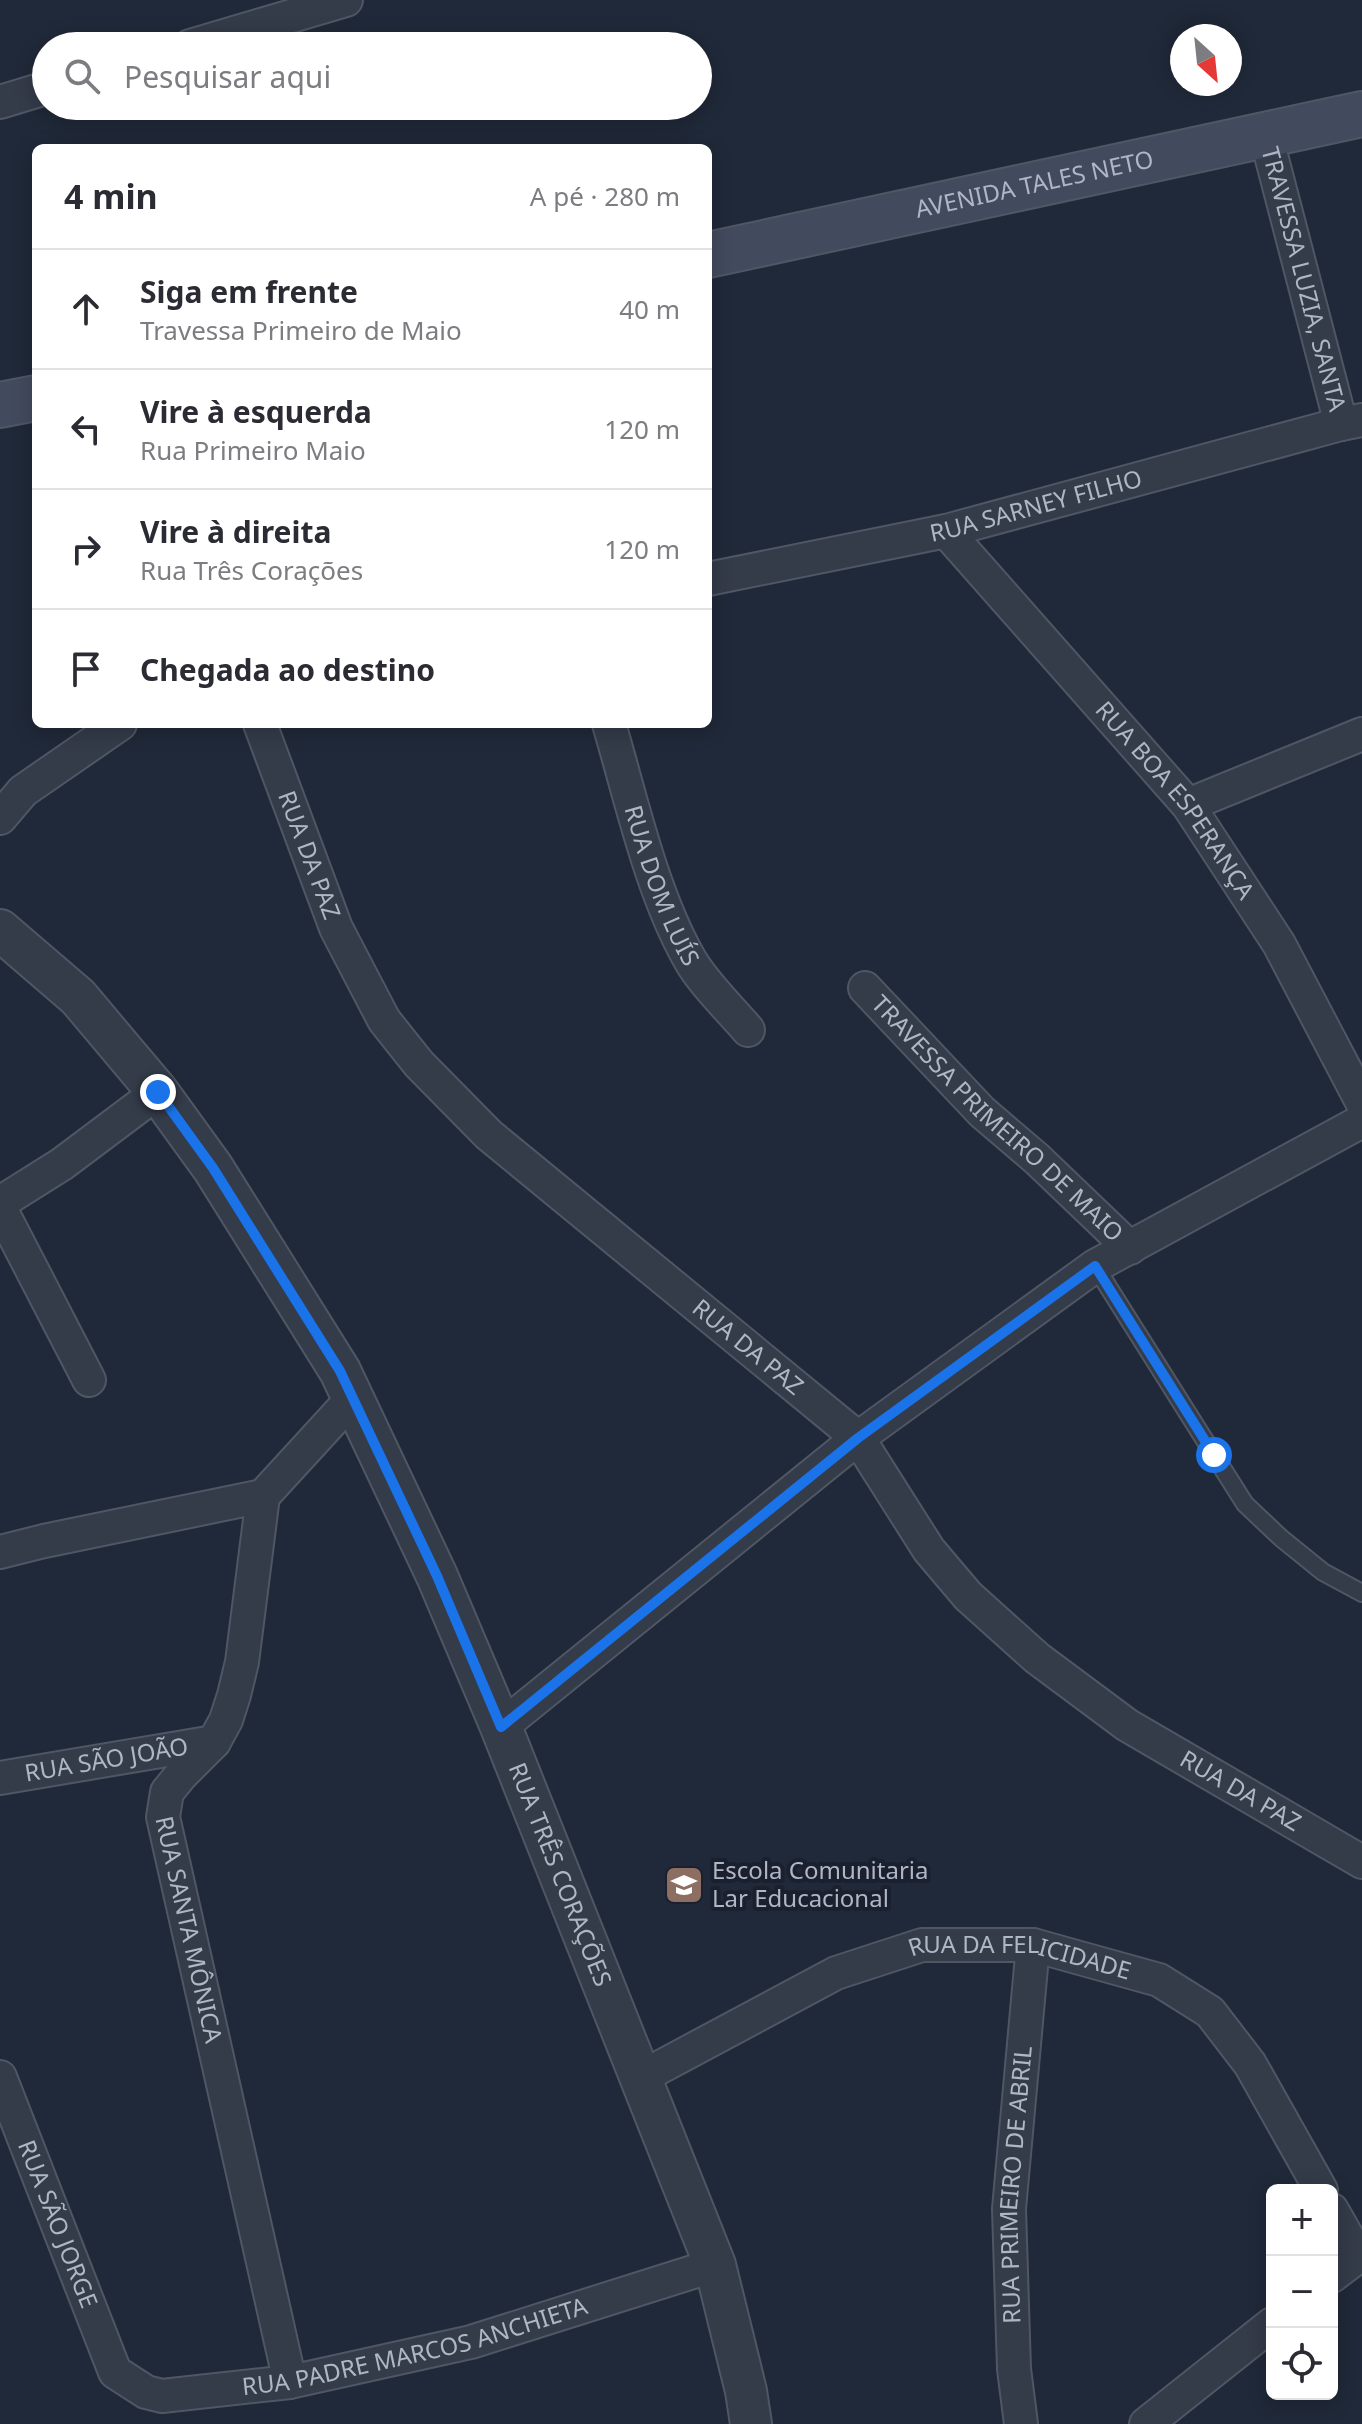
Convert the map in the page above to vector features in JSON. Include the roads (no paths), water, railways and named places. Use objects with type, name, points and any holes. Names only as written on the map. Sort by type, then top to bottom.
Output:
[{"type":"main road","name":"AVENIDA TALES NETO","points":[[712,254],[1362,114]]},
{"type":"main road","points":[[0,405],[32,399]]},
{"type":"street","points":[[237,32],[346,0]]},
{"type":"street","points":[[0,102],[32,92]]},
{"type":"street","name":"TRAVESSA LUZIA, SANTA","points":[[1266,136],[1352,422]]},
{"type":"street","name":"RUA SARNEY FILHO","points":[[712,578],[946,531],[1352,422]]},
{"type":"street","name":"RUA BOA ESPERANÇA","points":[[946,531],[1188,805],[1279,944],[1362,1102]]},
{"type":"street","points":[[0,818],[23,791],[114,728]]},
{"type":"street","name":"RUA DA PAZ","points":[[261,728],[336,928],[384,1020],[419,1064],[489,1135],[858,1438],[929,1550],[968,1596],[1037,1658],[1127,1725],[1362,1862]]},
{"type":"street","name":"RUA DOM LUÍS","points":[[610,728],[668,915],[690,961],[748,1030]]},
{"type":"street","points":[[1188,805],[1362,734]]},
{"type":"street","name":"RUA TRÊS CORAÇÕES","points":[[0,930],[78,997],[158,1092],[213,1168],[340,1371],[437,1576],[501,1727],[715,2265],[746,2391],[751,2424]]},
{"type":"street","name":"TRAVESSA PRIMEIRO DE MAIO","points":[[865,988],[982,1112],[1037,1159],[1130,1248]]},
{"type":"street","points":[[89,1380],[0,1205],[62,1164],[158,1092]]},
{"type":"street","points":[[501,1727],[858,1438],[1095,1266],[1362,1121]]},
{"type":"street","points":[[0,1552],[263,1496],[352,1399]]},
{"type":"street","name":"RUA SANTA MÔNICA","points":[[263,1496],[242,1662],[226,1720],[214,1742],[167,1792],[163,1817],[290,2382]]},
{"type":"street","name":"RUA SÃO JOÃO","points":[[0,1778],[214,1742]]},
{"type":"street","name":"RUA DA FELICIDADE","points":[[640,2078],[836,1973],[922,1945],[1033,1945],[1159,1980],[1210,2012],[1250,2064],[1318,2184]]},
{"type":"street","name":"RUA PRIMEIRO DE ABRIL","points":[[1021,2424],[1014,2369],[1009,2209],[1033,1945]]},
{"type":"street","name":"RUA SÃO JORGE","points":[[0,2077],[115,2372]]},
{"type":"street","points":[[1338,2219],[1360,2254],[1338,2271]]},
{"type":"street","name":"RUA PADRE MARCOS ANCHIETA","points":[[115,2372],[146,2392],[162,2396],[290,2382],[471,2342],[715,2265]]},
{"type":"street","points":[[1146,2424],[1267,2328]]},
{"type":"lane","name":"TRAVESSA PRIMEIRO DE MAIO","points":[[1095,1266],[1245,1504],[1323,1572],[1362,1593]]},
{"type":"place","name":"Escola Comunitaria Lar Educacional","points":[[684,1885]]}]
